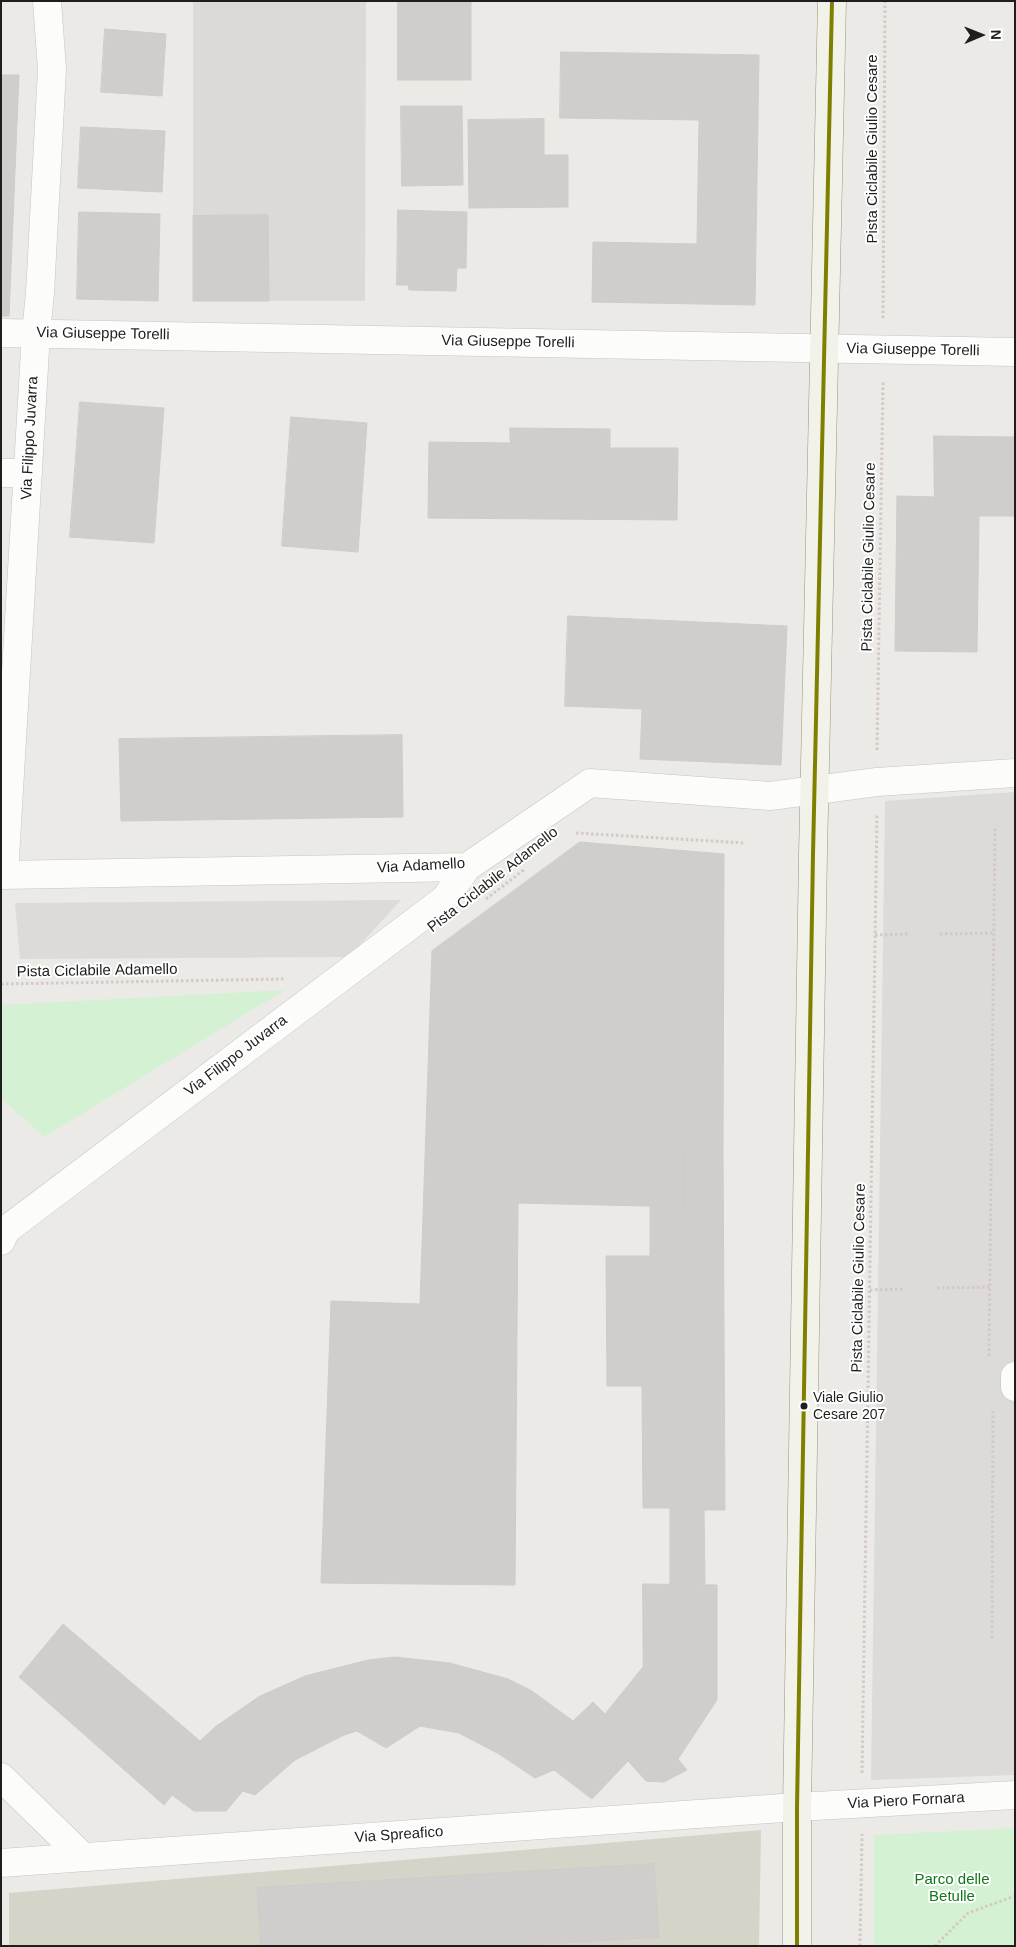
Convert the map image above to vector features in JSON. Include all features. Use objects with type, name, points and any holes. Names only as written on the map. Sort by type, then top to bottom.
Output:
[{"type":"main road","points":[[798,1946],[797,1807],[815,790],[832,1]]},
{"type":"street","name":"Via Filippo Juvarra","points":[[3,875],[40,293],[52,69],[47,1]]},
{"type":"street","name":"Via Giuseppe Torelli","points":[[1,333],[1015,352]]},
{"type":"street","points":[[1,473],[28,474]]},
{"type":"street","name":"Via Adamello","points":[[3,875],[467,867],[590,783],[770,796],[877,782],[1015,773]]},
{"type":"street","name":"Via Filippo Juvarra","points":[[1,1241],[6,1230],[445,899],[467,867]]},
{"type":"street","points":[[1014,1376],[1015,1387]]},
{"type":"street","points":[[1,1777],[83,1857]]},
{"type":"street","name":"Via Piero Fornara","points":[[797,1807],[1015,1795]]},
{"type":"street","name":"Via Spreafico","points":[[1,1862],[797,1807]]},
{"type":"path","name":"Pista Ciclabile Giulio Cesare","points":[[883,327],[885,1]]},
{"type":"path","name":"Pista Ciclabile Giulio Cesare","points":[[877,750],[883,374]]},
{"type":"path","name":"Pista Ciclabile Giulio Cesare","points":[[862,1775],[877,811]]},
{"type":"path","points":[[990,1356],[995,828]]},
{"type":"path","name":"Pista Ciclabile Adamello","points":[[572,832],[745,843]]},
{"type":"path","name":"Pista Ciclabile Adamello","points":[[479,905],[526,868]]},
{"type":"path","points":[[940,934],[994,933]]},
{"type":"path","points":[[875,935],[909,934]]},
{"type":"path","name":"Pista Ciclabile Adamello","points":[[1,984],[294,978]]},
{"type":"path","points":[[937,1288],[990,1287]]},
{"type":"path","points":[[870,1290],[905,1289]]},
{"type":"path","points":[[992,1638],[993,1405]]},
{"type":"path","points":[[860,1946],[862,1831]]},
{"type":"path","points":[[935,1946],[968,1913],[1015,1896]]},
{"type":"shaded area","points":[[193,1],[366,1],[365,301],[193,301]]},
{"type":"shaded area","points":[[1015,792],[1015,1775],[871,1780],[885,801]]},
{"type":"shaded area","points":[[401,900],[349,957],[20,959],[15,903]]},
{"type":"shaded area","points":[[761,1830],[759,1946],[9,1946],[9,1893]]},
{"type":"green space","points":[[285,990],[44,1137],[1,1098],[1,1005]]},
{"type":"green space","name":"Parco delle Betulle","points":[[1015,1828],[1015,1946],[874,1946],[874,1835]]},
{"type":"building","points":[[398,1],[471,1],[471,80],[398,80]]},
{"type":"building","points":[[105,29],[166,34],[162,96],[101,92]]},
{"type":"building","points":[[561,52],[759,55],[755,305],[592,302],[593,242],[697,244],[699,120],[560,118]]},
{"type":"building","points":[[1,75],[19,75],[9,316],[1,316]]},
{"type":"building","points":[[401,106],[462,106],[463,185],[402,186]]},
{"type":"building","points":[[544,119],[544,155],[568,155],[568,207],[469,208],[468,120]]},
{"type":"building","points":[[81,127],[165,131],[162,192],[78,188]]},
{"type":"building","points":[[398,210],[467,212],[466,268],[457,268],[456,291],[409,290],[408,285],[397,285]]},
{"type":"building","points":[[79,212],[160,214],[158,301],[77,299]]},
{"type":"building","points":[[268,215],[269,301],[193,301],[193,216]]},
{"type":"building","points":[[80,402],[164,408],[154,543],[70,537]]},
{"type":"building","points":[[291,417],[367,423],[358,552],[282,546]]},
{"type":"building","points":[[510,428],[610,429],[610,448],[678,448],[677,520],[428,518],[429,442],[510,443]]},
{"type":"building","points":[[934,436],[1015,437],[1015,516],[979,516],[977,652],[895,651],[897,496],[934,497]]},
{"type":"building","points":[[568,616],[787,626],[781,765],[640,759],[642,709],[565,706]]},
{"type":"building","points":[[402,735],[403,817],[121,821],[119,739]]},
{"type":"building","points":[[580,842],[724,854],[723,1150],[684,1150],[685,1207],[518,1203],[515,1585],[321,1583],[331,1301],[420,1304],[432,951]]},
{"type":"building","points":[[684,1150],[723,1150],[725,1510],[704,1510],[705,1584],[670,1584],[670,1508],[643,1508],[642,1386],[607,1386],[606,1256],[650,1256],[650,1207],[685,1207]]},
{"type":"building","points":[[643,1584],[717,1585],[717,1700],[678,1759],[687,1770],[664,1782],[646,1781],[628,1761],[592,1799],[554,1770],[535,1778],[499,1754],[459,1733],[420,1726],[386,1748],[357,1731],[344,1735],[295,1760],[255,1795],[243,1791],[226,1811],[194,1811],[172,1795],[164,1805],[19,1677],[63,1624],[200,1741],[215,1727],[260,1696],[305,1676],[368,1660],[395,1657],[450,1663],[508,1679],[532,1691],[573,1721],[593,1702],[605,1714],[643,1667]]},
{"type":"building","points":[[654,1864],[659,1937],[510,1946],[261,1946],[257,1888]]},
{"type":"transit line","points":[[797,1946],[797,1807],[813,854],[832,1]]},
{"type":"place","name":"Viale Giulio Cesare 207","points":[[804,1406]]}]
